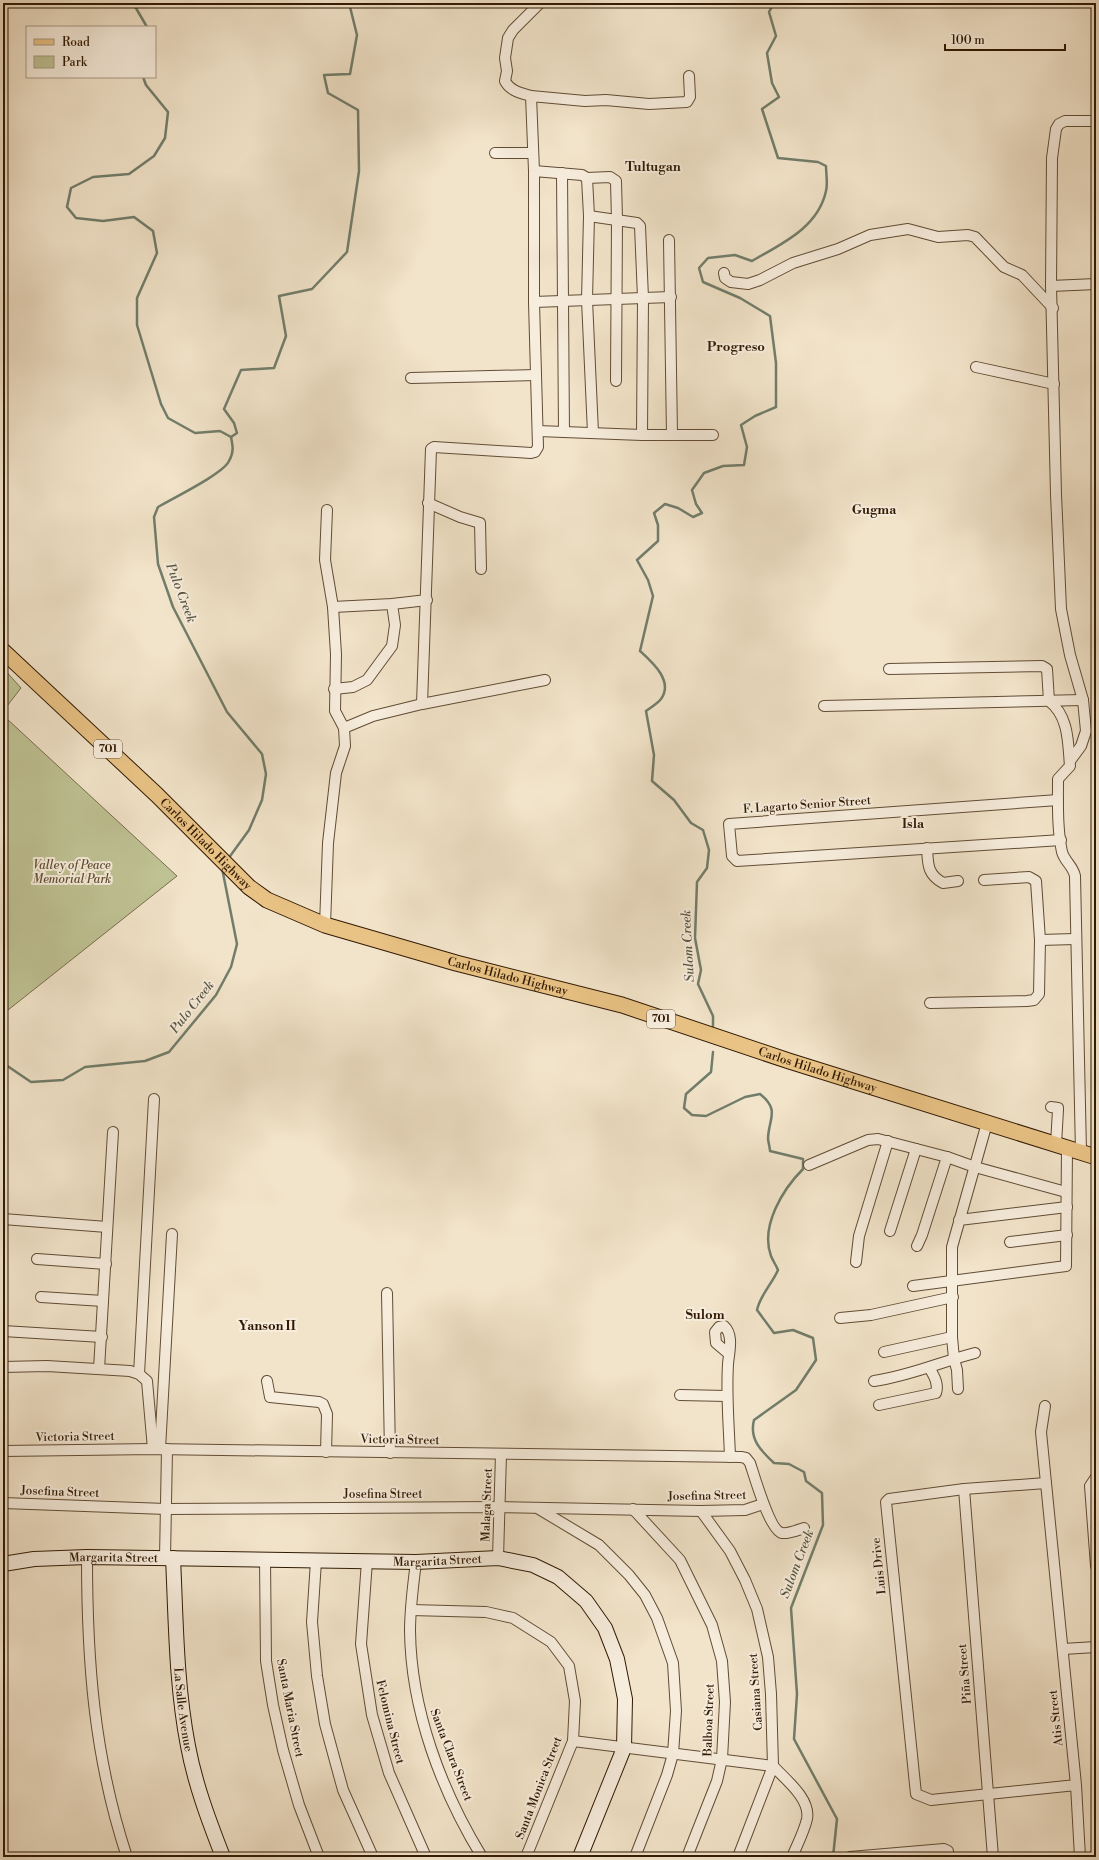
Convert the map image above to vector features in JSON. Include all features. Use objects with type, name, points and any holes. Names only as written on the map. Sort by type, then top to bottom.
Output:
[{"type":"main road","name":"Carlos Hilado Highway","points":[[3,651],[157,795],[212,849],[233,872],[249,887],[267,900],[325,925],[456,963],[622,1006],[782,1059],[1096,1157]]},
{"type":"street","points":[[540,3],[513,30],[508,38],[505,58],[507,71],[505,81],[507,85],[516,92],[531,96],[585,101],[606,100],[649,104],[681,103],[687,102],[690,97],[689,76]]},
{"type":"street","points":[[422,704],[430,452],[434,447],[531,453],[535,452],[538,447],[534,302],[534,171],[532,153],[531,96]]},
{"type":"street","points":[[1070,761],[1084,740],[1086,731],[1083,700],[1070,655],[1061,609],[1056,494],[1053,308],[1051,286],[1052,158],[1056,129],[1059,124],[1065,121],[1096,121]]},
{"type":"street","points":[[495,153],[532,153]]},
{"type":"street","points":[[534,171],[582,175],[586,178],[614,178],[616,181],[616,381]]},
{"type":"street","points":[[562,173],[564,432]]},
{"type":"street","points":[[586,178],[589,216],[587,300],[593,433]]},
{"type":"street","points":[[589,216],[637,223],[640,226],[643,298],[642,435]]},
{"type":"street","points":[[724,273],[725,278],[731,282],[748,284],[760,280],[793,263],[838,249],[870,235],[887,231],[908,229],[938,237],[968,235],[975,237],[1004,267],[1022,275],[1053,308]]},
{"type":"street","points":[[669,240],[672,435]]},
{"type":"street","points":[[1051,286],[1096,284]]},
{"type":"street","points":[[534,302],[671,297]]},
{"type":"street","points":[[976,367],[1054,384]]},
{"type":"street","points":[[411,378],[536,375]]},
{"type":"street","points":[[538,431],[642,435],[712,435]]},
{"type":"street","points":[[428,503],[460,517],[480,523],[481,569]]},
{"type":"street","points":[[325,925],[328,843],[336,773],[345,746],[344,728],[335,711],[334,689],[336,654],[333,606],[325,560],[328,510]]},
{"type":"street","points":[[333,606],[392,604],[426,600]]},
{"type":"street","points":[[334,689],[353,687],[367,680],[392,646],[395,625],[392,604]]},
{"type":"street","points":[[889,669],[1045,667],[1048,673],[1049,701],[1055,706],[1062,716],[1066,728],[1070,761],[1070,766],[1058,779],[1061,840],[1064,857],[1074,871],[1075,940],[1066,1192],[1066,1265],[1065,1267],[913,1286]]},
{"type":"street","points":[[344,728],[373,716],[422,704],[545,680]]},
{"type":"street","points":[[824,706],[1083,700]]},
{"type":"street","name":"F. Lagarto Senior Street","points":[[1058,800],[729,824],[732,856],[737,861],[1061,840]]},
{"type":"street","points":[[927,848],[928,869],[931,874],[943,883],[958,881]]},
{"type":"street","points":[[930,1003],[1034,1000],[1039,994],[1040,940],[1037,884],[1035,879],[1029,877],[984,880]]},
{"type":"street","points":[[1040,940],[1075,940]]},
{"type":"street","points":[[139,1374],[154,1099]]},
{"type":"street","points":[[1051,1107],[1058,1108],[1068,1148]]},
{"type":"street","points":[[958,1389],[952,1337],[952,1247],[986,1123]]},
{"type":"street","points":[[99,1370],[113,1132]]},
{"type":"street","points":[[809,1165],[868,1140],[888,1141],[1066,1192]]},
{"type":"street","points":[[856,1262],[859,1236],[888,1141]]},
{"type":"street","points":[[890,1231],[916,1149]]},
{"type":"street","points":[[917,1246],[922,1235],[947,1157]]},
{"type":"street","points":[[960,1220],[1067,1207]]},
{"type":"street","points":[[3,1219],[107,1228]]},
{"type":"street","points":[[160,1449],[172,1234]]},
{"type":"street","points":[[1010,1242],[1067,1235]]},
{"type":"street","points":[[37,1259],[106,1264]]},
{"type":"street","points":[[387,1293],[390,1453]]},
{"type":"street","points":[[41,1297],[103,1301]]},
{"type":"street","points":[[840,1318],[871,1314],[953,1297]]},
{"type":"street","points":[[3,1331],[102,1337]]},
{"type":"street","points":[[884,1352],[952,1337]]},
{"type":"street","points":[[874,1381],[892,1379],[930,1369],[954,1359],[975,1353]]},
{"type":"street","points":[[729,1354],[727,1396],[730,1457]]},
{"type":"street","points":[[3,1367],[47,1366],[130,1371],[139,1374],[147,1381],[160,1449],[169,1558]]},
{"type":"street","points":[[879,1405],[937,1392],[935,1378],[930,1369]]},
{"type":"street","points":[[267,1381],[270,1397],[319,1402],[323,1404],[327,1414],[326,1452]]},
{"type":"street","points":[[680,1395],[727,1396]]},
{"type":"street","points":[[1045,1406],[1041,1432],[1063,1649],[1096,1646]]},
{"type":"street","name":"Victoria Street","points":[[3,1451],[160,1449],[746,1458],[750,1463],[763,1504],[780,1533],[804,1528]]},
{"type":"street","name":"Malaga Street","points":[[498,1558],[502,1454]]},
{"type":"street","points":[[1096,1477],[1090,1486],[1096,1566]]},
{"type":"street","name":"Luis Drive","points":[[1046,1483],[964,1489],[890,1498],[886,1502],[916,1794],[931,1800],[1076,1785]]},
{"type":"street","name":"Piña Street","points":[[964,1489],[993,1857]]},
{"type":"street","name":"Josefina Street","points":[[3,1503],[166,1509],[499,1507],[701,1511],[745,1510],[763,1504]]},
{"type":"street","points":[[537,1508],[599,1545],[630,1575],[645,1595],[657,1618],[673,1663],[676,1711],[673,1754],[667,1775],[635,1857]]},
{"type":"street","name":"Balboa Street","points":[[633,1510],[680,1560],[712,1625],[722,1661],[725,1702],[722,1759],[716,1781],[687,1857]]},
{"type":"street","name":"Casiana Street","points":[[701,1511],[730,1552],[757,1609],[768,1657],[771,1694],[773,1766],[738,1857]]},
{"type":"street","points":[[87,1557],[87,1611],[96,1728],[104,1775],[127,1857]]},
{"type":"street","name":"Margarita Street","points":[[3,1564],[34,1559],[87,1557],[416,1562],[498,1558],[518,1561],[545,1570],[572,1588],[597,1615],[612,1643],[622,1678],[625,1699],[624,1748],[580,1857]]},
{"type":"street","name":"La Salle Avenue","points":[[169,1558],[178,1674],[188,1747],[204,1807],[222,1857]]},
{"type":"street","name":"Santa Maria Street","points":[[265,1559],[266,1661],[273,1705],[283,1750],[299,1805],[319,1857]]},
{"type":"street","points":[[316,1561],[312,1622],[317,1676],[325,1724],[344,1790],[373,1857]]},
{"type":"street","name":"Felomina Street","points":[[367,1561],[361,1644],[372,1715],[389,1773],[426,1857]]},
{"type":"street","name":"Santa Clara Street","points":[[416,1562],[410,1632],[415,1685],[420,1711],[447,1787],[482,1857]]},
{"type":"street","name":"Santa Monica Street","points":[[411,1610],[486,1612],[513,1618],[551,1642],[569,1666],[575,1701],[573,1741],[526,1857]]},
{"type":"street","name":"Atis Street","points":[[1063,1649],[1076,1785],[1080,1857]]},
{"type":"street","points":[[573,1741],[773,1766],[796,1790],[805,1804],[807,1818],[792,1857]]},
{"type":"street","points":[[850,1857],[919,1854],[946,1849],[948,1851],[948,1857]]},
{"type":"green space","name":"Valley of Peace Memorial Park","points":[[3,668],[21,688],[4,710],[6,718],[177,876],[3,1014]]},
{"type":"waterway","name":"Pulo Creek","points":[[133,3],[146,26]]},
{"type":"waterway","points":[[231,437],[237,433],[234,423],[224,409],[241,370],[274,368],[286,336],[279,296],[312,289],[347,252],[359,171],[358,110],[328,93],[324,75],[350,74],[357,35],[349,3]]},
{"type":"waterway","name":"Sulom Creek","points":[[713,1026],[713,1016],[698,984],[701,970],[695,938],[697,882],[707,868],[709,850],[703,830],[691,823],[674,800],[652,781],[654,755],[646,711],[661,699],[665,685],[660,672],[640,651],[653,596],[648,580],[637,560],[658,541],[658,525],[654,513],[665,504],[678,508],[693,517],[702,513],[696,504],[692,490],[704,473],[723,466],[744,465],[747,447],[741,425],[755,416],[776,407],[776,363],[770,316],[740,298],[703,282],[699,268],[708,258],[735,255],[752,261],[775,248],[797,234],[807,225],[822,204],[826,191],[826,166],[818,162],[778,158],[762,109],[779,97],[772,83],[767,53],[776,36],[769,12],[774,3]]},
{"type":"waterway","name":"Pulo Creek","points":[[143,78],[146,85],[168,112],[165,138],[154,156],[129,174],[93,177],[71,188],[67,207],[76,218],[103,221],[134,217],[153,231],[157,253],[137,298],[137,325],[161,404],[168,418],[195,433],[220,431],[231,437],[233,447],[231,458],[225,466],[197,486],[158,507],[154,517],[158,564],[173,607],[227,712],[262,754],[266,774],[262,800],[249,830],[228,859]]},
{"type":"waterway","name":"Pulo Creek","points":[[3,1063],[31,1082],[63,1080],[85,1067],[145,1061],[169,1052],[216,995],[231,967],[237,944],[222,868]]},
{"type":"waterway","name":"Sulom Creek","points":[[713,1052],[711,1072],[686,1094],[684,1108],[692,1115],[706,1116],[745,1097],[760,1094],[770,1105],[772,1110],[768,1138],[770,1151],[803,1159],[803,1169],[795,1177],[781,1197],[771,1221],[768,1244],[771,1256],[778,1270],[763,1294],[757,1310],[774,1333],[793,1330],[813,1338],[816,1360],[796,1390],[754,1420],[753,1433],[757,1444],[774,1463],[789,1464],[804,1472],[806,1481],[822,1493],[823,1525],[791,1608],[797,1694],[794,1739],[837,1819],[833,1857]]},
{"type":"district","name":"Tultugan","points":[[653,167]]},
{"type":"district","name":"Progreso","points":[[736,347]]},
{"type":"district","name":"Gugma","points":[[874,510]]},
{"type":"district","name":"Isla","points":[[913,824]]},
{"type":"district","name":"Sulom","points":[[705,1315]]},
{"type":"district","name":"Yanson II","points":[[267,1326]]}]
